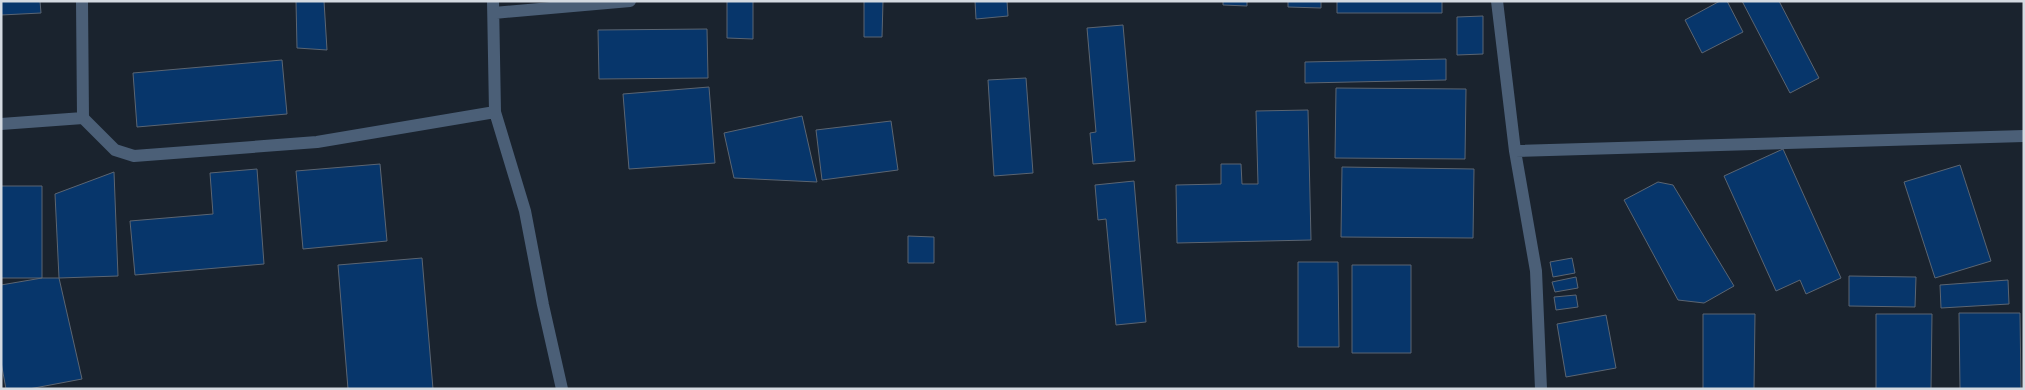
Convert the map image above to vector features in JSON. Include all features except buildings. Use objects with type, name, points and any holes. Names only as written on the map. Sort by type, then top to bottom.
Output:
[{"type":"street","points":[[82,1],[83,118],[115,150],[134,156],[317,142],[496,112]]},
{"type":"street","points":[[562,389],[526,211],[496,112],[493,36],[494,7],[630,1]]},
{"type":"street","points":[[1497,1],[1516,152],[1536,271],[1541,389]]},
{"type":"street","points":[[1,124],[83,118]]},
{"type":"street","points":[[1516,152],[2024,136]]}]
